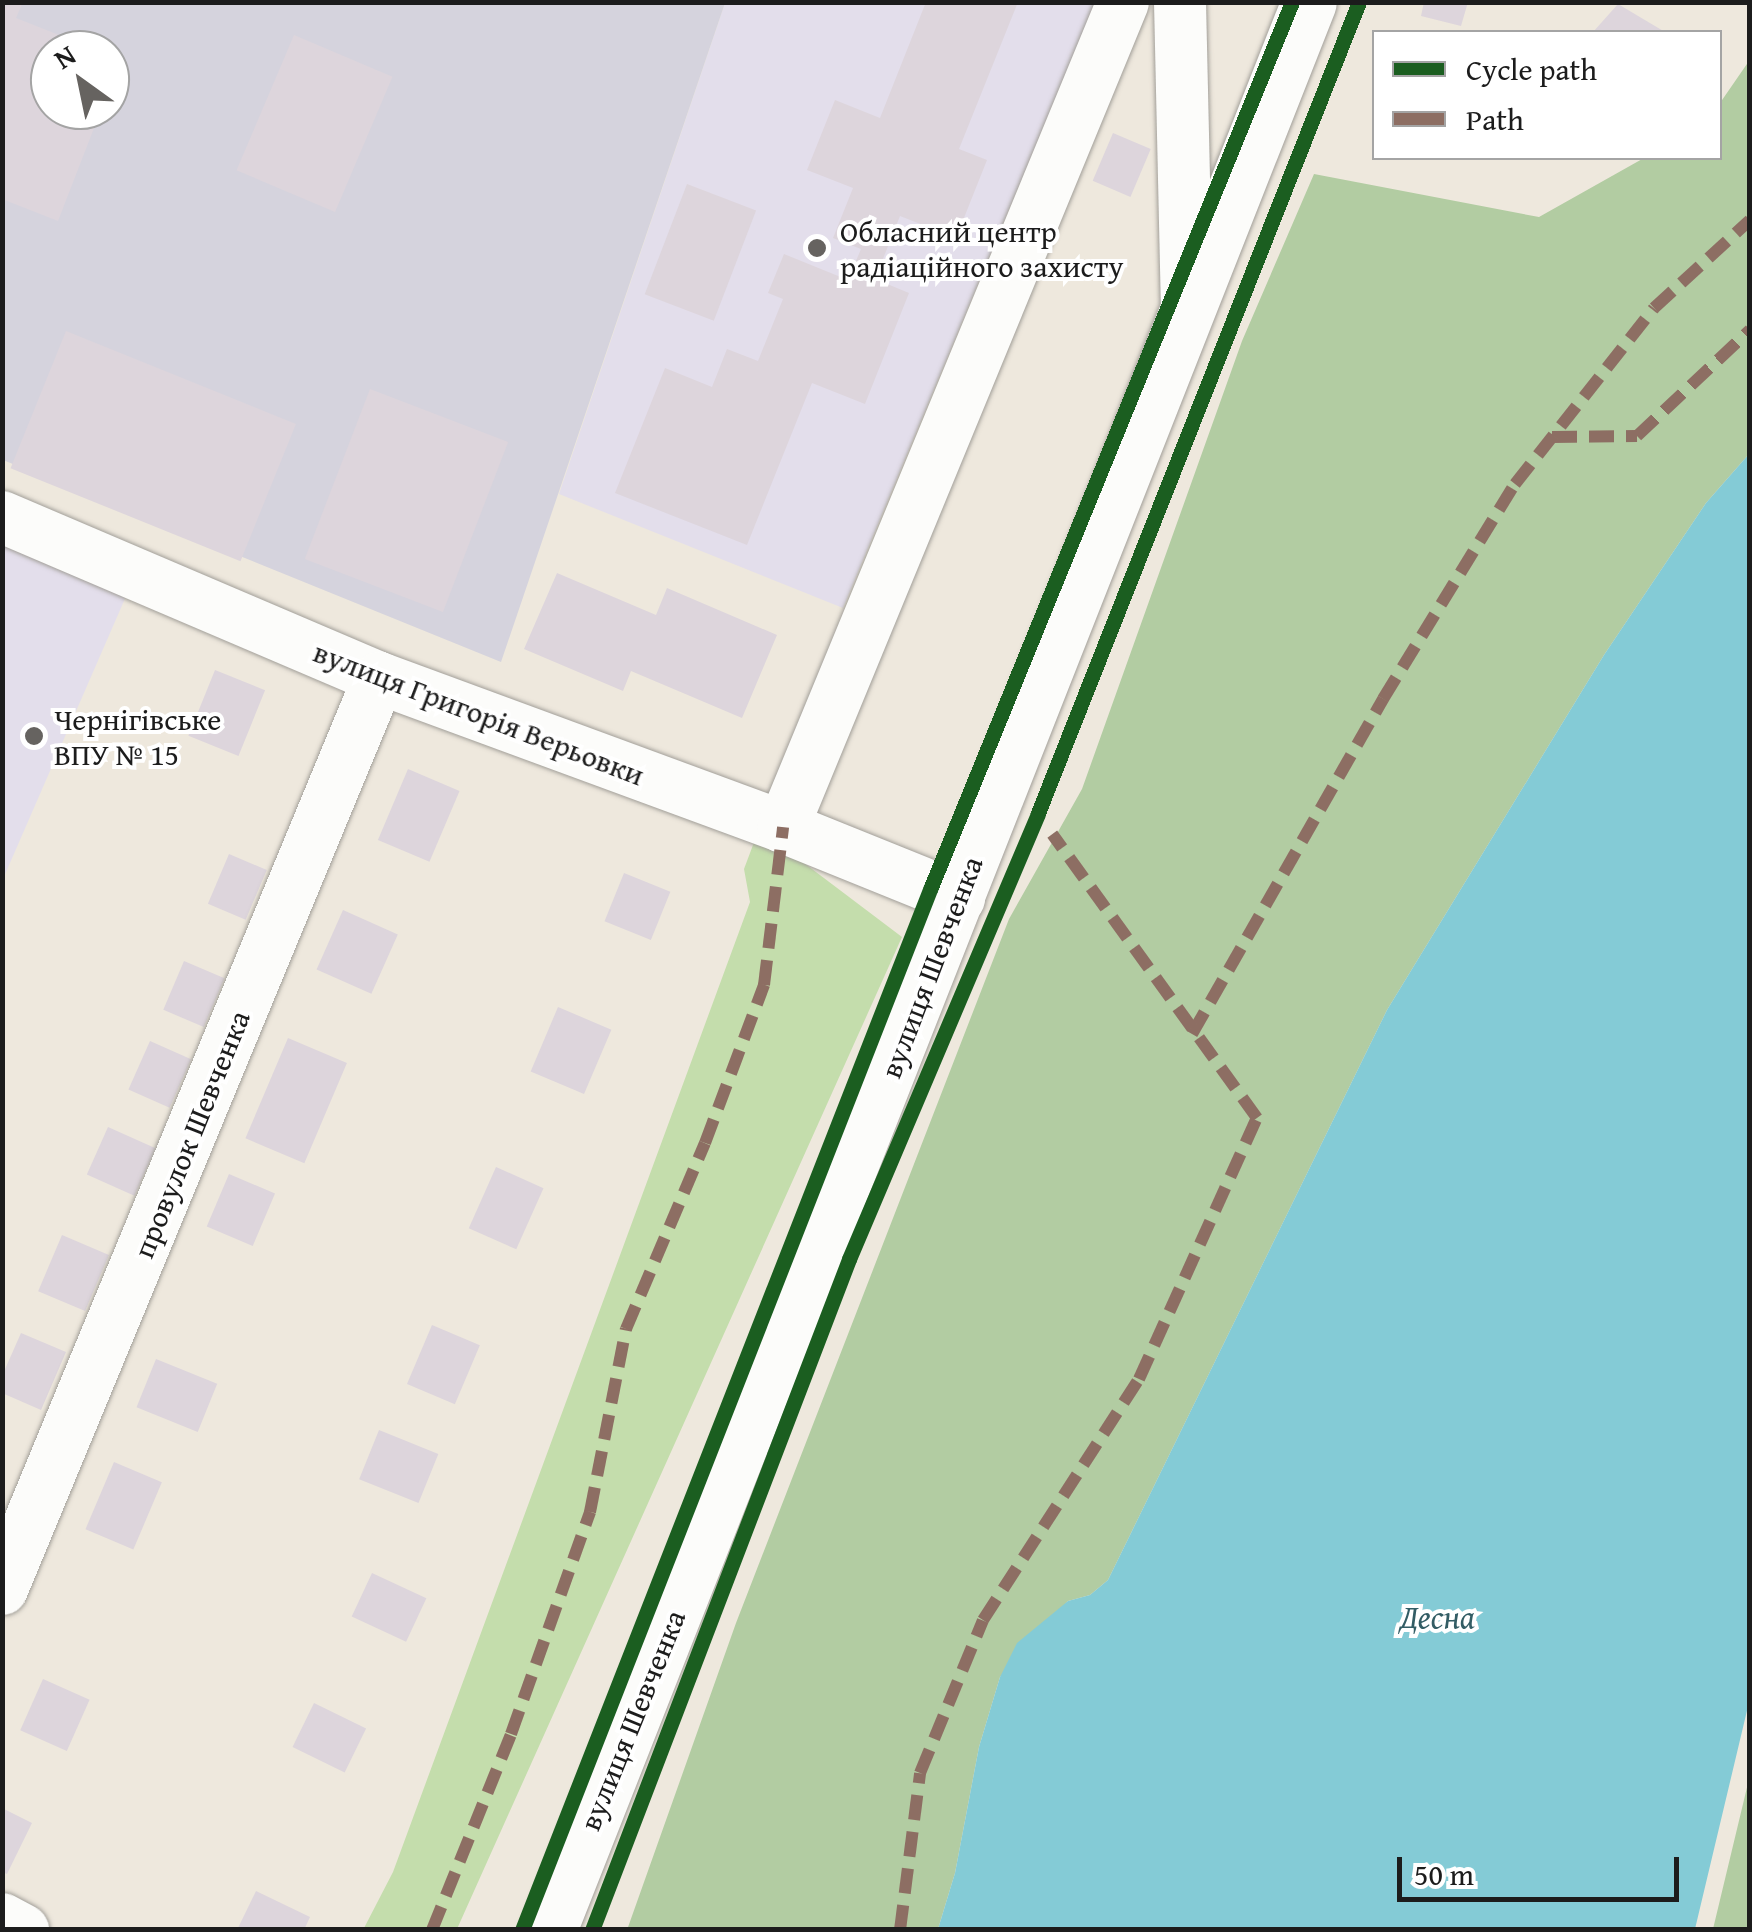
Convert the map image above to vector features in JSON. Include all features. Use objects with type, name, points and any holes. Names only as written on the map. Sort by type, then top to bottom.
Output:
[{"type":"main road","name":"вулиця Шевченка","points":[[549,1930],[1309,2]]},
{"type":"street","points":[[783,828],[1123,2]]},
{"type":"street","points":[[1180,2],[1187,311]]},
{"type":"street","name":"вулиця Григорія Верьовки","points":[[2,518],[380,678],[783,828],[958,898]]},
{"type":"street","name":"провулок Шевченка","points":[[2,1589],[380,678]]},
{"type":"street","points":[[2,1919],[23,1930]]},
{"type":"shaded area","points":[[2,3],[725,3],[501,662],[3,460]]},
{"type":"shaded area","name":"Обласний центр радіаційного захисту","points":[[725,3],[1095,3],[843,608],[559,494]]},
{"type":"shaded area","name":"Чернігівське ВПУ № 15","points":[[3,542],[127,594],[3,879]]},
{"type":"green space","points":[[1749,61],[1749,454],[1706,503],[1604,655],[1387,1010],[1108,1580],[1090,1595],[1068,1601],[1000,1677],[979,1747],[955,1873],[938,1929],[627,1930],[736,1623],[1009,919],[1082,789],[1242,341],[1314,174],[1539,217],[1640,160],[1722,160],[1722,100]]},
{"type":"green space","points":[[759,829],[902,937],[457,1929],[363,1930],[393,1872],[750,902],[744,869]]},
{"type":"green space","points":[[1749,1779],[1749,1929],[1713,1929]]},
{"type":"water","name":"Десна","points":[[1749,454],[1750,1698],[1695,1929],[938,1929],[955,1873],[979,1747],[1000,1677],[1017,1643],[1068,1601],[1090,1595],[1108,1580],[1387,1010],[1604,655],[1706,503]]},
{"type":"building","points":[[2,2],[23,2],[16,18],[46,30],[30,30],[30,130],[93,130],[58,221],[2,199]]},
{"type":"building","points":[[926,2],[1018,2],[959,149],[987,160],[956,238],[900,216],[875,279],[909,293],[865,404],[812,383],[747,545],[615,493],[665,368],[712,387],[727,349],[758,361],[783,299],[768,293],[784,254],[848,280],[861,249],[833,238],[853,188],[807,170],[835,100],[880,118]]},
{"type":"building","points":[[1424,2],[1468,2],[1461,26],[1421,16]]},
{"type":"building","points":[[1618,4],[1662,30],[1595,30]]},
{"type":"building","points":[[294,35],[392,77],[335,212],[237,170]]},
{"type":"building","points":[[1113,133],[1151,149],[1130,197],[1093,181]]},
{"type":"building","points":[[687,184],[756,211],[714,321],[645,294]]},
{"type":"building","points":[[66,331],[296,424],[240,561],[11,468]]},
{"type":"building","points":[[370,389],[508,442],[443,612],[305,559]]},
{"type":"building","points":[[557,573],[656,615],[667,588],[777,635],[742,718],[631,671],[623,691],[524,649]]},
{"type":"building","points":[[215,670],[265,690],[238,756],[188,736]]},
{"type":"building","points":[[408,769],[460,791],[429,862],[378,840]]},
{"type":"building","points":[[229,854],[267,870],[246,920],[208,904]]},
{"type":"building","points":[[624,873],[670,892],[651,940],[605,921]]},
{"type":"building","points":[[343,910],[398,934],[371,994],[317,969]]},
{"type":"building","points":[[184,961],[225,978],[204,1027],[163,1010]]},
{"type":"building","points":[[558,1007],[611,1030],[584,1094],[531,1071]]},
{"type":"building","points":[[288,1038],[347,1063],[304,1163],[245,1138]]},
{"type":"building","points":[[150,1041],[191,1059],[170,1108],[128,1089]]},
{"type":"building","points":[[108,1127],[156,1148],[134,1196],[87,1175]]},
{"type":"building","points":[[496,1167],[544,1188],[516,1249],[469,1228]]},
{"type":"building","points":[[229,1174],[275,1194],[253,1246],[207,1226]]},
{"type":"building","points":[[62,1235],[109,1255],[85,1311],[38,1291]]},
{"type":"building","points":[[432,1325],[480,1345],[455,1404],[407,1384]]},
{"type":"building","points":[[21,1333],[66,1352],[41,1410],[2,1393],[2,1376]]},
{"type":"building","points":[[156,1359],[217,1384],[198,1432],[137,1407]]},
{"type":"building","points":[[379,1430],[438,1454],[418,1503],[359,1479]]},
{"type":"building","points":[[114,1462],[162,1482],[133,1550],[85,1529]]},
{"type":"building","points":[[372,1573],[426,1598],[406,1642],[352,1617]]},
{"type":"building","points":[[43,1679],[90,1700],[67,1751],[20,1730]]},
{"type":"building","points":[[314,1703],[366,1728],[345,1772],[293,1747]]},
{"type":"building","points":[[2,1808],[32,1823],[7,1874],[2,1872]]},
{"type":"building","points":[[256,1891],[310,1917],[304,1930],[237,1930]]},
{"type":"marked path","points":[[1192,1034],[1383,699],[1515,484],[1654,308],[1750,220]]},
{"type":"marked path","points":[[1552,437],[1637,436],[1750,330]]},
{"type":"marked path","points":[[432,1930],[511,1734],[590,1512],[626,1329],[705,1143],[764,985],[783,827]]},
{"type":"marked path","points":[[900,1930],[920,1773],[983,1620],[1139,1379],[1257,1118],[1052,834]]},
{"type":"cycle path","points":[[522,1930],[931,887],[1292,2]]},
{"type":"cycle path","points":[[592,1930],[849,1259],[1038,813],[1359,2]]},
{"type":"place","name":"Обласний центр радіаційного захисту","points":[[817,248]]},
{"type":"place","name":"Чернігівське ВПУ № 15","points":[[34,736]]}]
